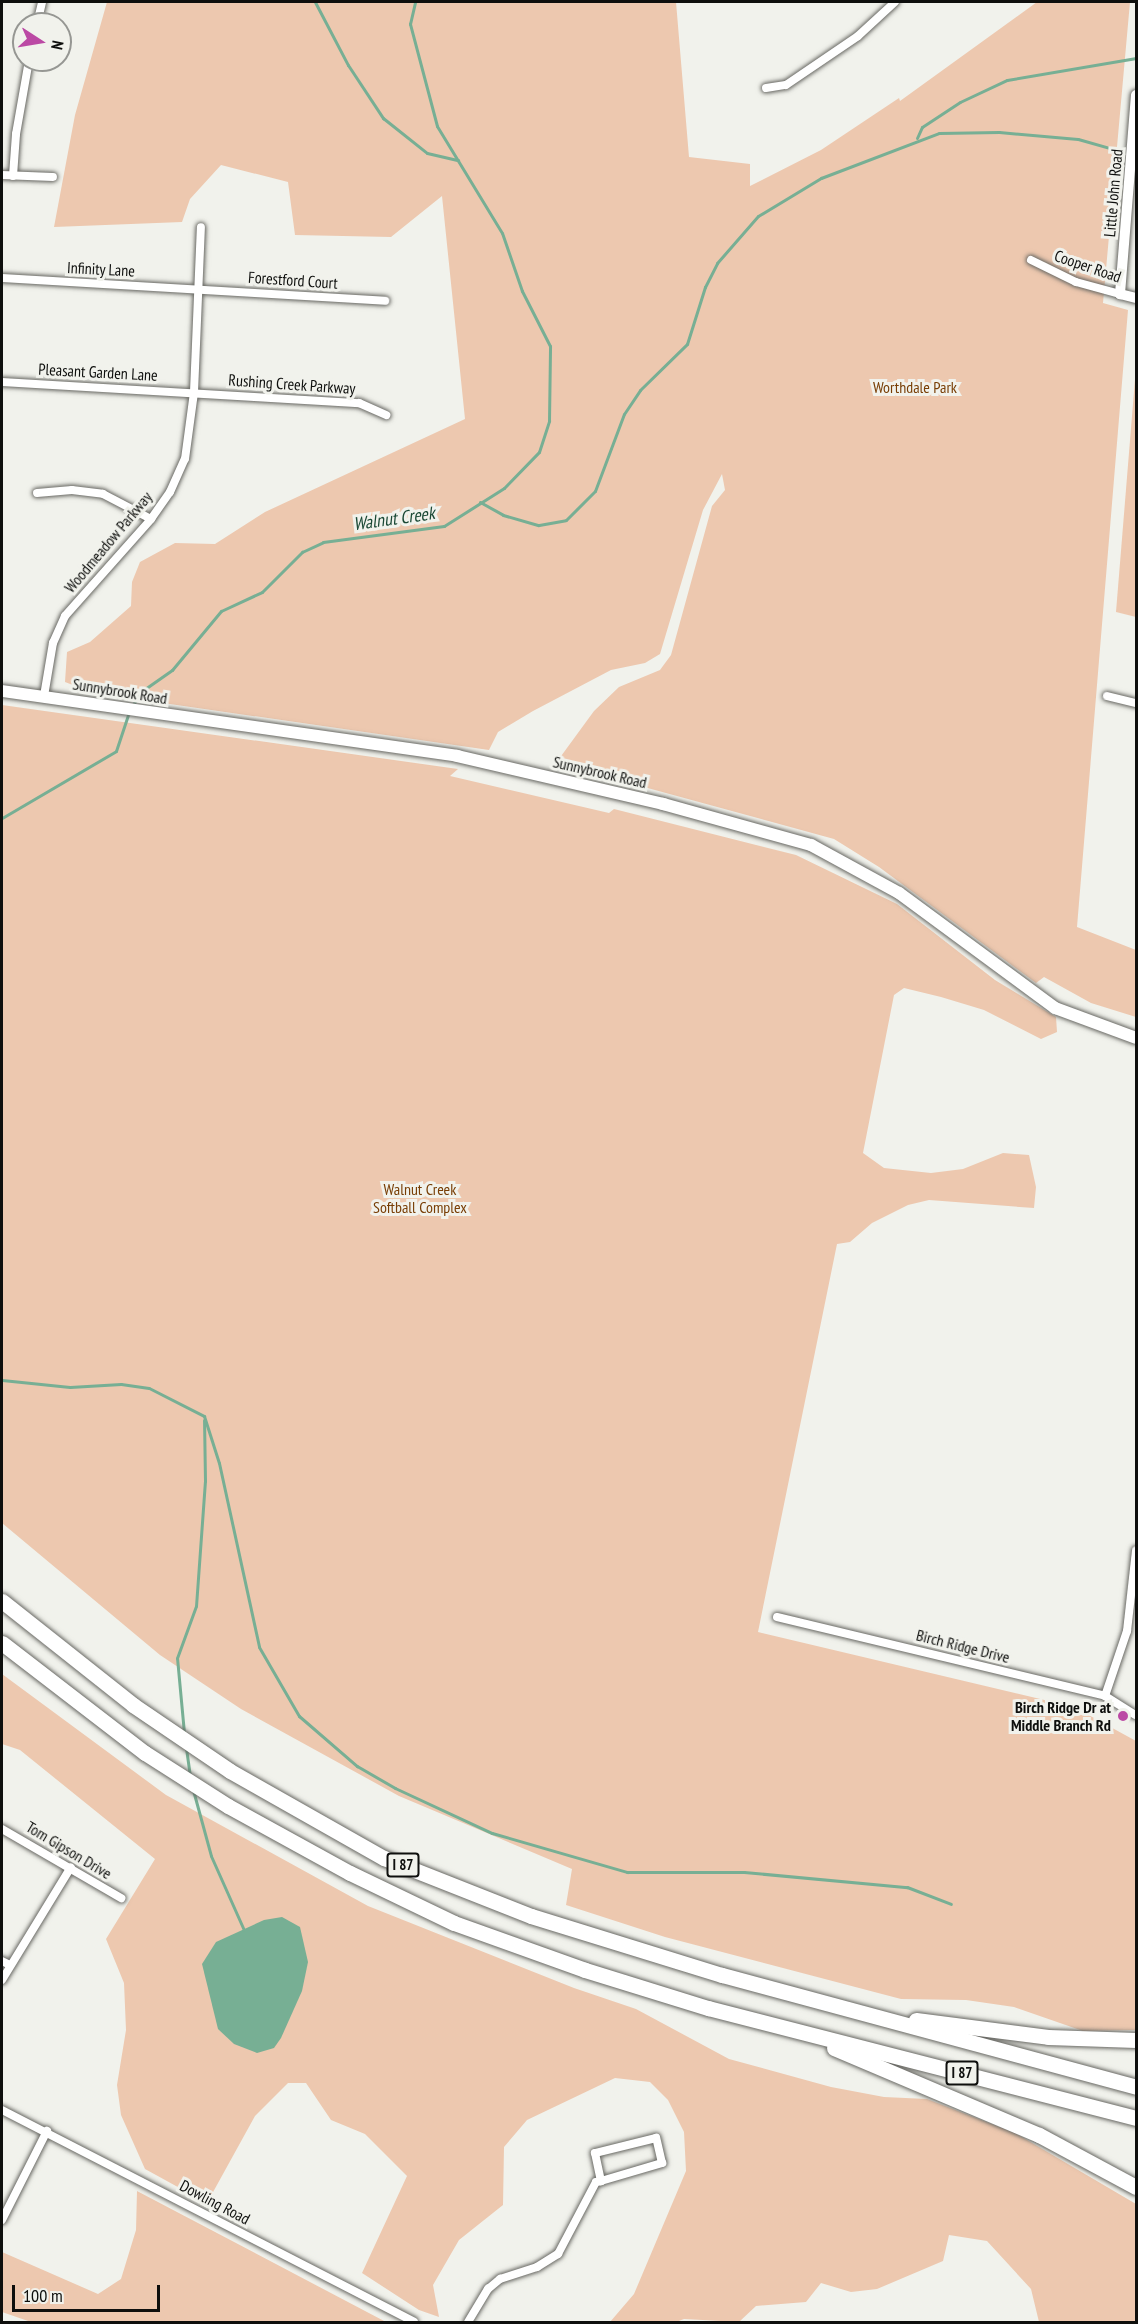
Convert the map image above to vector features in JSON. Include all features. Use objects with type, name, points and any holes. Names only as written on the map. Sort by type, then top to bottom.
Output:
[{"type":"highway","name":"I 87","points":[[2,1601],[133,1705],[230,1771],[384,1858],[531,1916],[862,2013],[1137,2087]]},
{"type":"highway","name":"I 87","points":[[2,1642],[145,1753],[228,1806],[350,1874],[505,1943],[585,1970],[787,2029],[1137,2118]]},
{"type":"highway","points":[[862,2013],[1048,2037],[1137,2040]]},
{"type":"highway","points":[[787,2029],[1039,2135],[1137,2187]]},
{"type":"main road","name":"Sunnybrook Road","points":[[2,691],[457,756],[663,804],[811,845],[899,893],[1055,1008],[1137,1038]]},
{"type":"street","points":[[766,88],[786,85],[858,36],[895,2]]},
{"type":"street","points":[[13,176],[16,134],[27,72]]},
{"type":"street","name":"Little John Road","points":[[1120,294],[1137,95]]},
{"type":"street","points":[[2,175],[53,177]]},
{"type":"street","name":"Woodmeadow Parkway","points":[[44,696],[53,643],[65,616],[150,519],[170,492],[185,459],[194,392],[201,227]]},
{"type":"street","name":"Cooper Road","points":[[1031,261],[1076,282],[1137,298]]},
{"type":"street","name":"Infinity Lane","points":[[2,278],[199,289]]},
{"type":"street","name":"Forestford Court","points":[[199,289],[385,301]]},
{"type":"street","name":"Pleasant Garden Lane","points":[[2,382],[194,392]]},
{"type":"street","name":"Rushing Creek Parkway","points":[[194,392],[359,403],[386,415]]},
{"type":"street","points":[[36,493],[72,490],[103,494],[150,519]]},
{"type":"street","points":[[1107,696],[1137,703]]},
{"type":"street","points":[[1105,1696],[1127,1631],[1137,1551]]},
{"type":"street","name":"Birch Ridge Drive","points":[[777,1617],[1105,1696],[1137,1715]]},
{"type":"street","name":"Tom Gipson Drive","points":[[2,1828],[121,1898]]},
{"type":"street","points":[[2,1980],[6,1963],[71,1867]]},
{"type":"street","name":"Dowling Road","points":[[2,2110],[47,2131],[414,2322]]},
{"type":"street","points":[[2,2220],[47,2131]]},
{"type":"street","points":[[468,2322],[488,2289],[500,2279],[537,2267],[558,2254],[580,2207],[596,2182],[602,2181],[662,2163],[656,2138],[595,2153],[602,2181]]},
{"type":"green space","name":"Worthdale Park","points":[[107,2],[676,2],[689,157],[750,164],[750,186],[821,150],[899,98],[900,101],[1037,2],[1130,2],[1103,303],[1128,310],[1077,927],[1136,950],[1136,1017],[1091,1003],[1044,977],[1036,983],[879,867],[834,839],[556,763],[594,711],[619,687],[660,670],[671,655],[712,506],[725,490],[722,474],[703,510],[660,654],[645,663],[611,670],[533,711],[498,732],[489,750],[163,703],[78,687],[65,682],[67,652],[90,642],[131,606],[132,582],[140,562],[175,543],[215,544],[265,512],[465,419],[442,196],[391,237],[295,235],[288,182],[221,165],[190,199],[182,222],[54,227],[75,115]]},
{"type":"green space","points":[[1136,367],[1136,617],[1116,612]]},
{"type":"green space","name":"Walnut Creek Softball Complex","points":[[2,705],[458,769],[450,776],[609,813],[614,809],[796,855],[897,904],[995,980],[1056,1017],[1057,1032],[1041,1039],[984,1010],[941,997],[904,988],[894,995],[863,1153],[884,1168],[931,1173],[963,1169],[1003,1153],[1029,1155],[1036,1187],[1034,1208],[929,1200],[908,1205],[872,1223],[850,1242],[837,1244],[758,1632],[1074,1707],[1136,1741],[1136,2030],[1083,2031],[1014,2007],[966,2000],[901,1999],[665,1937],[566,1905],[572,1869],[399,1796],[241,1709],[160,1655],[2,1523]]},
{"type":"green space","points":[[2,1674],[166,1795],[368,1906],[574,1988],[636,2009],[729,2059],[831,2087],[884,2097],[927,2099],[1015,2133],[1136,2204],[1136,2322],[1039,2322],[1031,2289],[987,2241],[949,2235],[943,2261],[877,2289],[851,2292],[821,2283],[806,2302],[756,2306],[739,2322],[684,2319],[676,2322],[610,2322],[634,2294],[686,2171],[684,2132],[668,2100],[650,2082],[615,2078],[527,2120],[504,2147],[503,2205],[459,2240],[433,2285],[439,2317],[419,2310],[362,2273],[407,2176],[365,2134],[331,2120],[306,2083],[288,2083],[255,2116],[207,2203],[145,2169],[121,2115],[117,2085],[126,2030],[124,1983],[106,1939],[155,1859],[20,1750],[2,1744]]},
{"type":"green space","points":[[137,2191],[386,2322],[31,2322],[2,2312],[2,2252],[98,2294],[121,2279],[136,2230]]},
{"type":"shaded area","points":[[282,1917],[300,1927],[308,1962],[302,1991],[281,2038],[274,2048],[257,2053],[234,2044],[218,2029],[202,1964],[216,1942],[264,1920]]},
{"type":"waterway","points":[[315,2],[348,65],[383,118],[427,153],[458,160]]},
{"type":"waterway","name":"Walnut Creek","points":[[132,706],[142,691],[172,670],[221,611],[262,592],[302,552],[323,542],[444,526],[504,488],[539,452],[549,421],[550,346],[522,291],[502,233],[437,126],[410,24],[415,2]]},
{"type":"waterway","points":[[917,138],[922,127],[960,102],[1007,80],[1136,58]]},
{"type":"waterway","points":[[480,502],[503,515],[539,525],[566,520],[595,491],[624,414],[640,390],[687,344],[705,287],[717,263],[758,216],[821,178],[939,133],[999,132],[1078,139],[1113,149]]},
{"type":"waterway","name":"Walnut Creek","points":[[2,818],[116,751],[129,712]]},
{"type":"waterway","points":[[2,1380],[70,1387],[121,1384],[149,1388],[204,1416],[219,1463],[259,1647],[299,1716],[357,1766],[395,1788],[492,1833],[627,1872],[744,1872],[907,1887],[951,1904]]},
{"type":"waterway","points":[[184,1733],[177,1658],[196,1606],[205,1481],[204,1420]]},
{"type":"waterway","points":[[186,1748],[190,1775]]},
{"type":"waterway","points":[[193,1790],[211,1856],[244,1930]]},
{"type":"place","name":"Birch Ridge Dr at Middle Branch Rd","points":[[1123,1716]]}]
